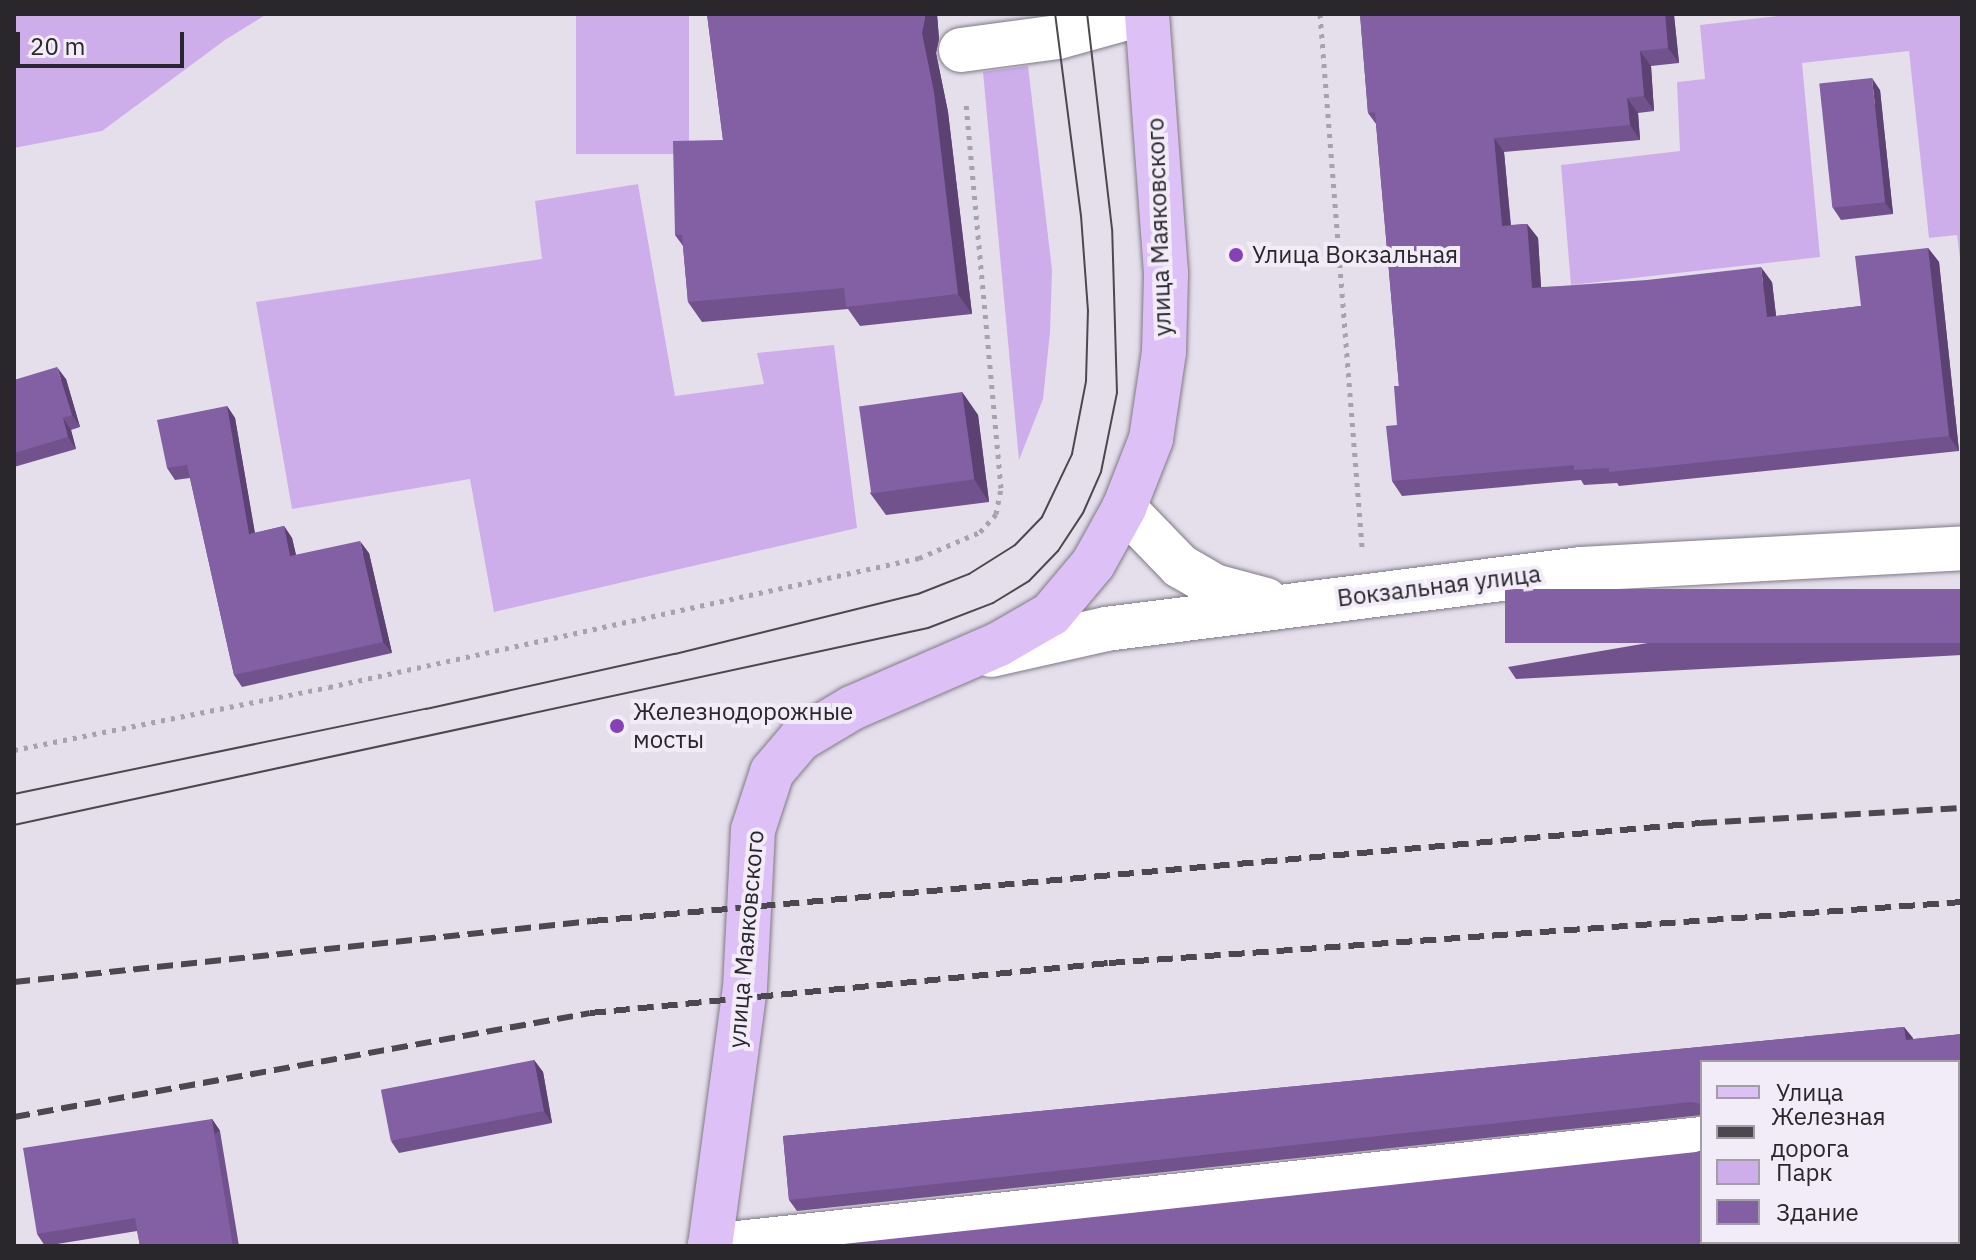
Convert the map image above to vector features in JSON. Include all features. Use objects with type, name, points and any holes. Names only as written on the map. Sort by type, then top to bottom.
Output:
[{"type":"main road","name":"улица Маяковского","points":[[710,1246],[745,988],[753,830],[772,772],[800,739],[852,708],[999,644],[1051,614],[1093,564],[1124,508],[1151,439],[1164,352],[1166,273],[1144,14]]},
{"type":"street","points":[[961,50],[1058,37],[1144,14]]},
{"type":"street","points":[[1124,508],[1180,566],[1214,586],[1284,604]]},
{"type":"street","name":"Вокзальная улица","points":[[924,675],[1049,640],[1284,604],[1580,569],[1962,548]]},
{"type":"street","points":[[710,1246],[1700,1139]]},
{"type":"path","points":[[1320,14],[1365,595]]},
{"type":"path","points":[[14,750],[329,687],[919,558],[980,532],[996,514],[1001,488],[961,50]]},
{"type":"green space","points":[[14,14],[267,14],[225,40],[102,131],[14,148]]},
{"type":"green space","points":[[576,14],[689,14],[689,154],[576,154]]},
{"type":"green space","points":[[1795,14],[1962,14],[1962,274],[1957,235],[1929,238],[1909,51],[1802,63],[1820,257],[1571,285],[1561,165],[1680,151],[1677,82],[1705,79],[1700,25]]},
{"type":"green space","points":[[1028,66],[1052,270],[1043,399],[1019,460],[983,72]]},
{"type":"green space","points":[[638,184],[675,396],[764,384],[757,353],[834,345],[857,528],[494,612],[470,479],[292,509],[256,302],[542,259],[535,201]]},
{"type":"building","points":[[707,14],[925,14],[922,33],[934,92],[958,294],[846,307],[844,288],[688,302],[682,235],[675,235],[673,141],[723,140]]},
{"type":"building","points":[[1360,14],[1665,14],[1668,48],[1640,51],[1644,96],[1627,98],[1630,125],[1494,138],[1502,226],[1527,224],[1532,288],[1647,280],[1761,267],[1767,317],[1861,306],[1855,256],[1928,248],[1949,436],[1609,472],[1609,468],[1574,470],[1574,465],[1392,481],[1386,426],[1397,425],[1394,386],[1399,386],[1375,112],[1368,113]]},
{"type":"building","points":[[1872,78],[1885,202],[1832,208],[1819,84]]},
{"type":"building","points":[[57,367],[72,415],[63,418],[68,437],[14,453],[14,380]]},
{"type":"building","points":[[962,392],[974,479],[871,494],[859,406]]},
{"type":"building","points":[[227,406],[249,534],[284,526],[290,556],[360,541],[383,642],[234,675],[187,465],[167,468],[157,420]]},
{"type":"building","points":[[1505,589],[1962,589],[1962,643],[1505,643]]},
{"type":"building","points":[[1904,1027],[1906,1040],[1962,1034],[1962,1083],[1960,1060],[1700,1060],[1700,1104],[1691,1102],[789,1200],[783,1136]]},
{"type":"building","points":[[534,1060],[544,1111],[391,1141],[381,1090]]},
{"type":"building","points":[[212,1119],[233,1246],[140,1246],[135,1218],[37,1234],[23,1148]]},
{"type":"building","points":[[1700,1151],[1700,1244],[1728,1246],[825,1246]]},
{"type":"tram line","points":[[14,794],[675,654],[918,594],[969,574],[1015,545],[1042,517],[1072,454],[1086,381],[1088,311],[1081,216],[1055,14]]},
{"type":"tram line","points":[[14,825],[928,628],[993,603],[1029,581],[1058,551],[1083,513],[1101,472],[1117,393],[1112,229],[1087,14]]},
{"type":"railway","points":[[14,982],[592,921],[1701,823],[1962,808]]},
{"type":"railway","points":[[14,1117],[590,1013],[1109,963],[1962,902]]},
{"type":"place","name":"Улица Вокзальная","points":[[1236,255]]},
{"type":"place","name":"Железнодорожные мосты","points":[[617,726]]}]
